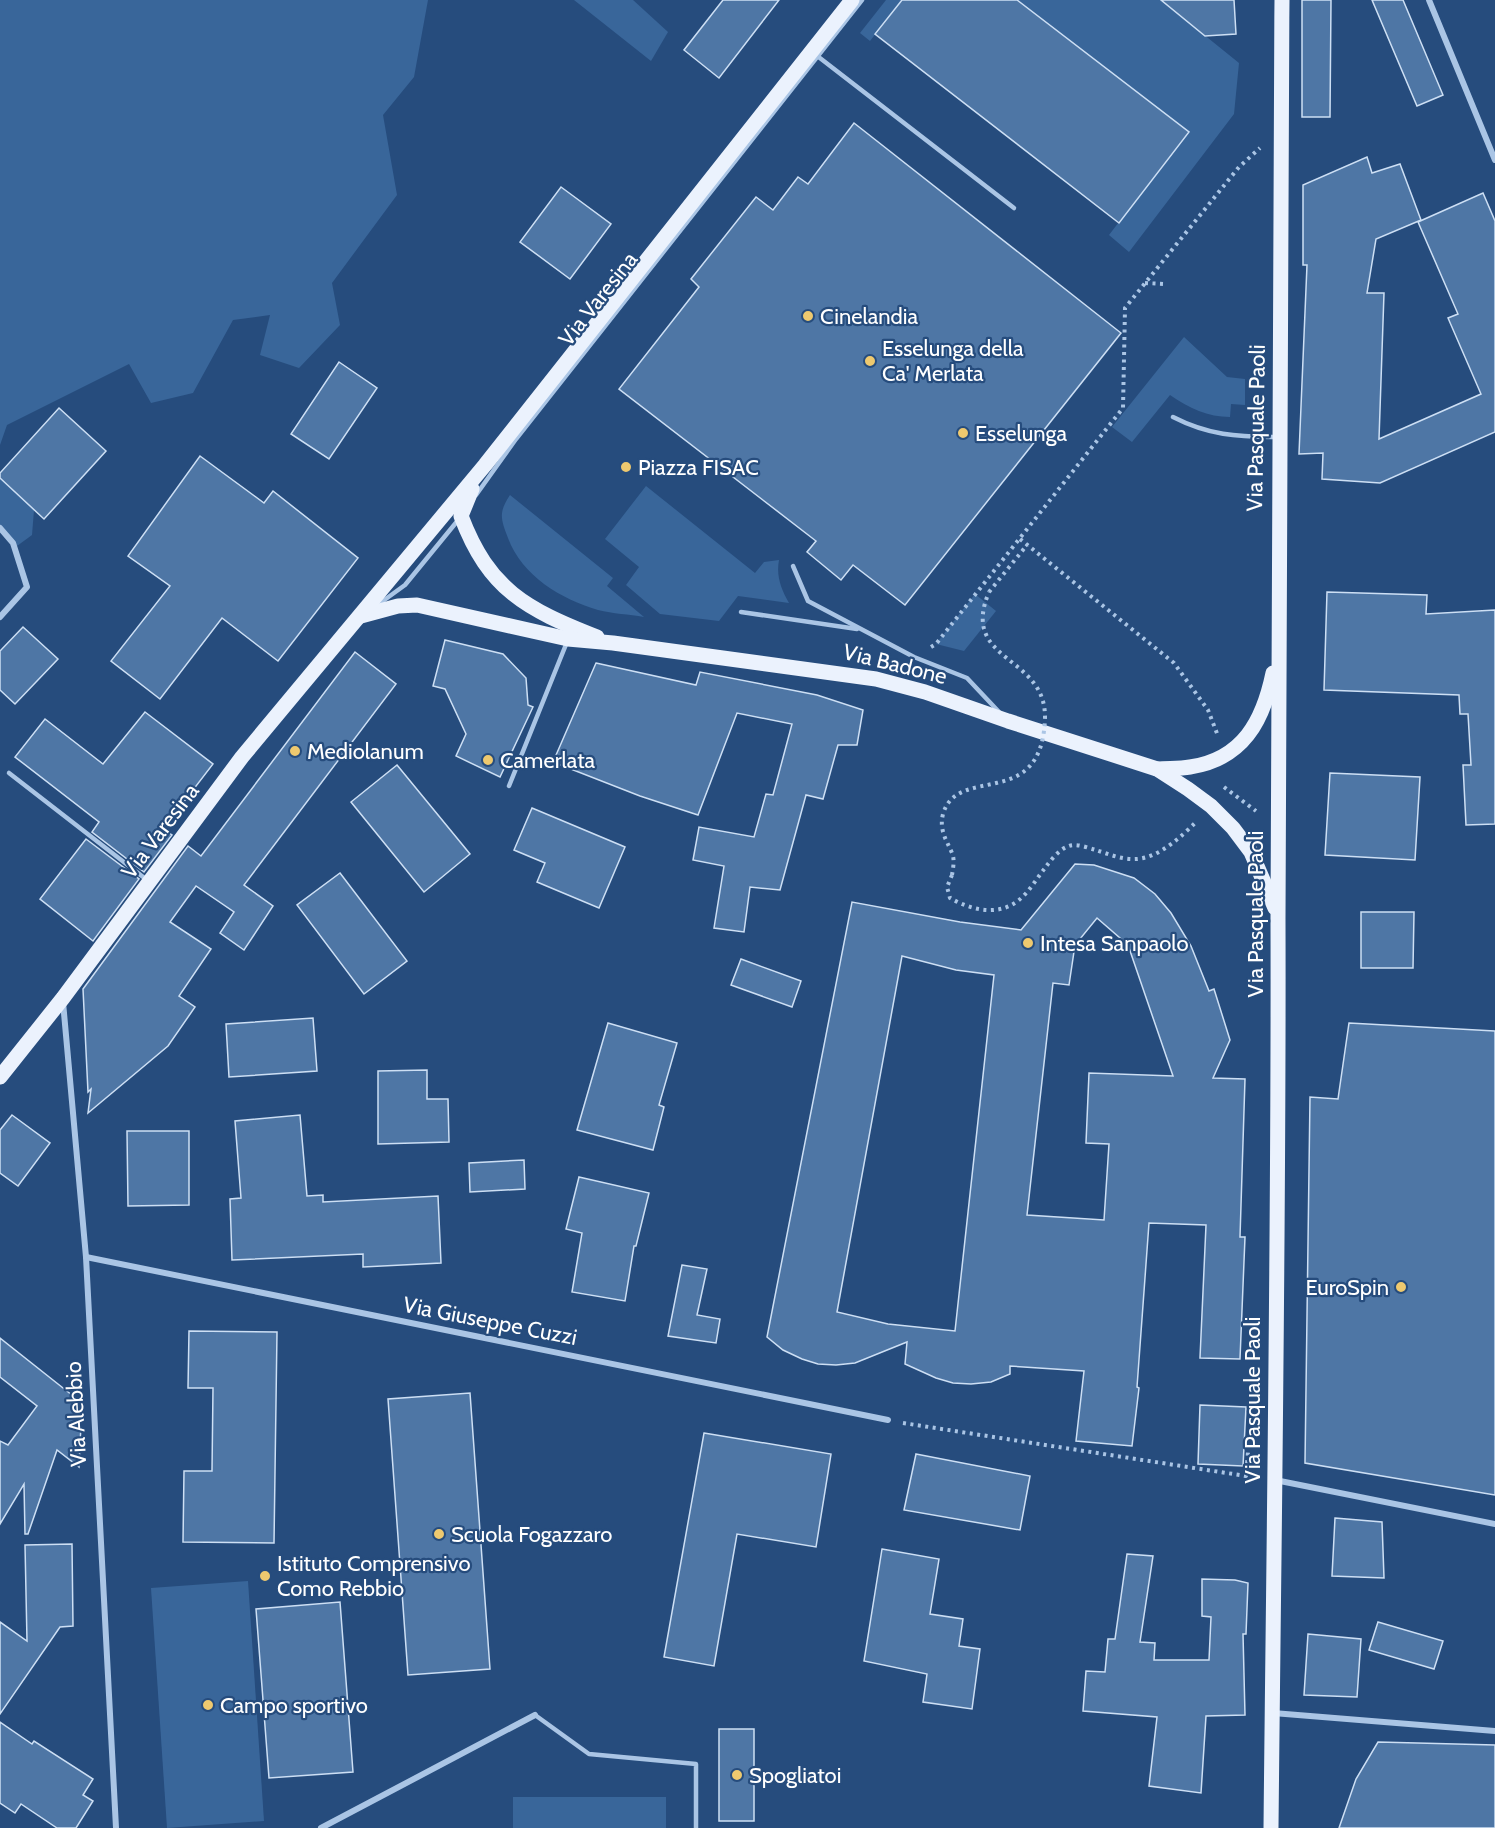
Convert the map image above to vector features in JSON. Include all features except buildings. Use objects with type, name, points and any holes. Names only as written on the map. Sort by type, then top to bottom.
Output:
[{"type":"main road","name":"Via Varesina","points":[[0,1077],[63,998],[242,758],[485,465],[815,53],[852,0]]},
{"type":"main road","name":"Via Pasquale Paoli","points":[[1271,1828],[1282,0]]},
{"type":"main road","points":[[461,516],[469,493],[485,465]]},
{"type":"main road","name":"Via Badone","points":[[461,516],[470,539],[486,565],[507,591],[531,608],[613,643]]},
{"type":"main road","name":"Via Badone","points":[[361,616],[398,606],[417,606],[568,639],[613,643],[876,679],[925,692],[1157,769],[1204,800],[1233,828],[1251,852],[1278,916]]},
{"type":"main road","name":"Via Badone","points":[[1157,769],[1191,767],[1222,756],[1246,739],[1260,717],[1271,682],[1279,640]]},
{"type":"street","points":[[1429,0],[1495,160]]},
{"type":"street","points":[[0,528],[13,543],[27,587],[0,617]]},
{"type":"street","name":"Via Alebbio","points":[[63,998],[86,1257],[116,1828]]},
{"type":"street","name":"Via Giuseppe Cuzzi","points":[[86,1257],[888,1420]]},
{"type":"street","points":[[1274,1480],[1495,1524]]},
{"type":"street","points":[[1272,1713],[1495,1731]]},
{"type":"street","points":[[321,1828],[535,1715]]},
{"type":"lane","name":"Via Varesina","points":[[361,616],[405,585],[461,516],[516,439],[815,53],[862,0]]},
{"type":"lane","points":[[815,53],[1014,208]]},
{"type":"lane","points":[[1173,417],[1208,432],[1234,436],[1278,437]]},
{"type":"lane","points":[[793,566],[808,601],[914,657],[967,678],[1008,721]]},
{"type":"lane","points":[[741,612],[863,630]]},
{"type":"lane","points":[[508,786],[568,639]]},
{"type":"lane","points":[[9,773],[150,882]]},
{"type":"lane","points":[[535,1715],[589,1754],[696,1764],[696,1828]]},
{"type":"path","points":[[914,657],[936,644],[1123,408],[1125,308],[1239,167],[1281,128]]},
{"type":"path","points":[[1145,283],[1165,284]]},
{"type":"path","points":[[952,875],[954,861],[942,833],[944,812],[950,801],[964,790],[1002,783],[1025,771],[1040,746],[1044,730],[1043,699],[1038,687],[1031,677],[992,646],[986,636],[982,621],[983,607],[989,592],[1027,544]]},
{"type":"path","points":[[1224,786],[1252,806],[1277,832]]},
{"type":"path","points":[[888,1420],[1246,1476],[1248,1452]]},
{"type":"shaded area","points":[[0,0],[428,0],[414,77],[383,115],[397,195],[332,283],[340,325],[299,368],[260,355],[270,315],[233,320],[193,393],[151,403],[129,364],[7,425],[0,445]]},
{"type":"shaded area","points":[[574,0],[633,0],[668,32],[651,61]]},
{"type":"shaded area","points":[[886,0],[902,0],[870,41],[860,33]]},
{"type":"shaded area","points":[[1017,0],[1161,0],[1239,63],[1234,114],[1129,252],[1109,235],[1188,132]]},
{"type":"shaded area","points":[[1184,337],[1227,377],[1245,379],[1245,405],[1231,404],[1230,417],[1222,417],[1199,411],[1170,395],[1132,442],[1112,427]]},
{"type":"shaded area","points":[[0,477],[34,510],[32,535],[17,546],[0,532]]},
{"type":"shaded area","points":[[646,486],[755,573],[764,562],[779,560],[780,582],[789,603],[738,596],[719,621],[660,614],[626,585],[639,567],[605,539]]},
{"type":"shaded area","points":[[510,495],[613,578],[607,586],[644,617],[604,611],[584,605],[557,592],[533,575],[514,552],[504,526],[502,512]]},
{"type":"shaded area","points":[[975,594],[996,611],[964,651],[936,644]]},
{"type":"shaded area","name":"Campo sportivo","points":[[248,1581],[264,1821],[167,1828],[151,1588]]},
{"type":"shaded area","points":[[513,1797],[666,1797],[666,1828],[513,1828]]},
{"type":"place","name":"Cinelandia","points":[[808,316]]},
{"type":"place","name":"Esselunga della Ca' Merlata","points":[[870,361]]},
{"type":"place","name":"Esselunga","points":[[963,433]]},
{"type":"place","name":"Piazza FISAC","points":[[626,467]]},
{"type":"place","name":"Mediolanum","points":[[295,751]]},
{"type":"place","name":"Camerlata","points":[[488,760]]},
{"type":"place","name":"Intesa Sanpaolo","points":[[1028,943]]},
{"type":"place","name":"EuroSpin","points":[[1401,1287]]},
{"type":"place","name":"Scuola Fogazzaro","points":[[439,1534]]},
{"type":"place","name":"Istituto Comprensivo Como Rebbio","points":[[265,1576]]},
{"type":"place","name":"Campo sportivo","points":[[208,1705]]},
{"type":"place","name":"Spogliatoi","points":[[737,1775]]}]
